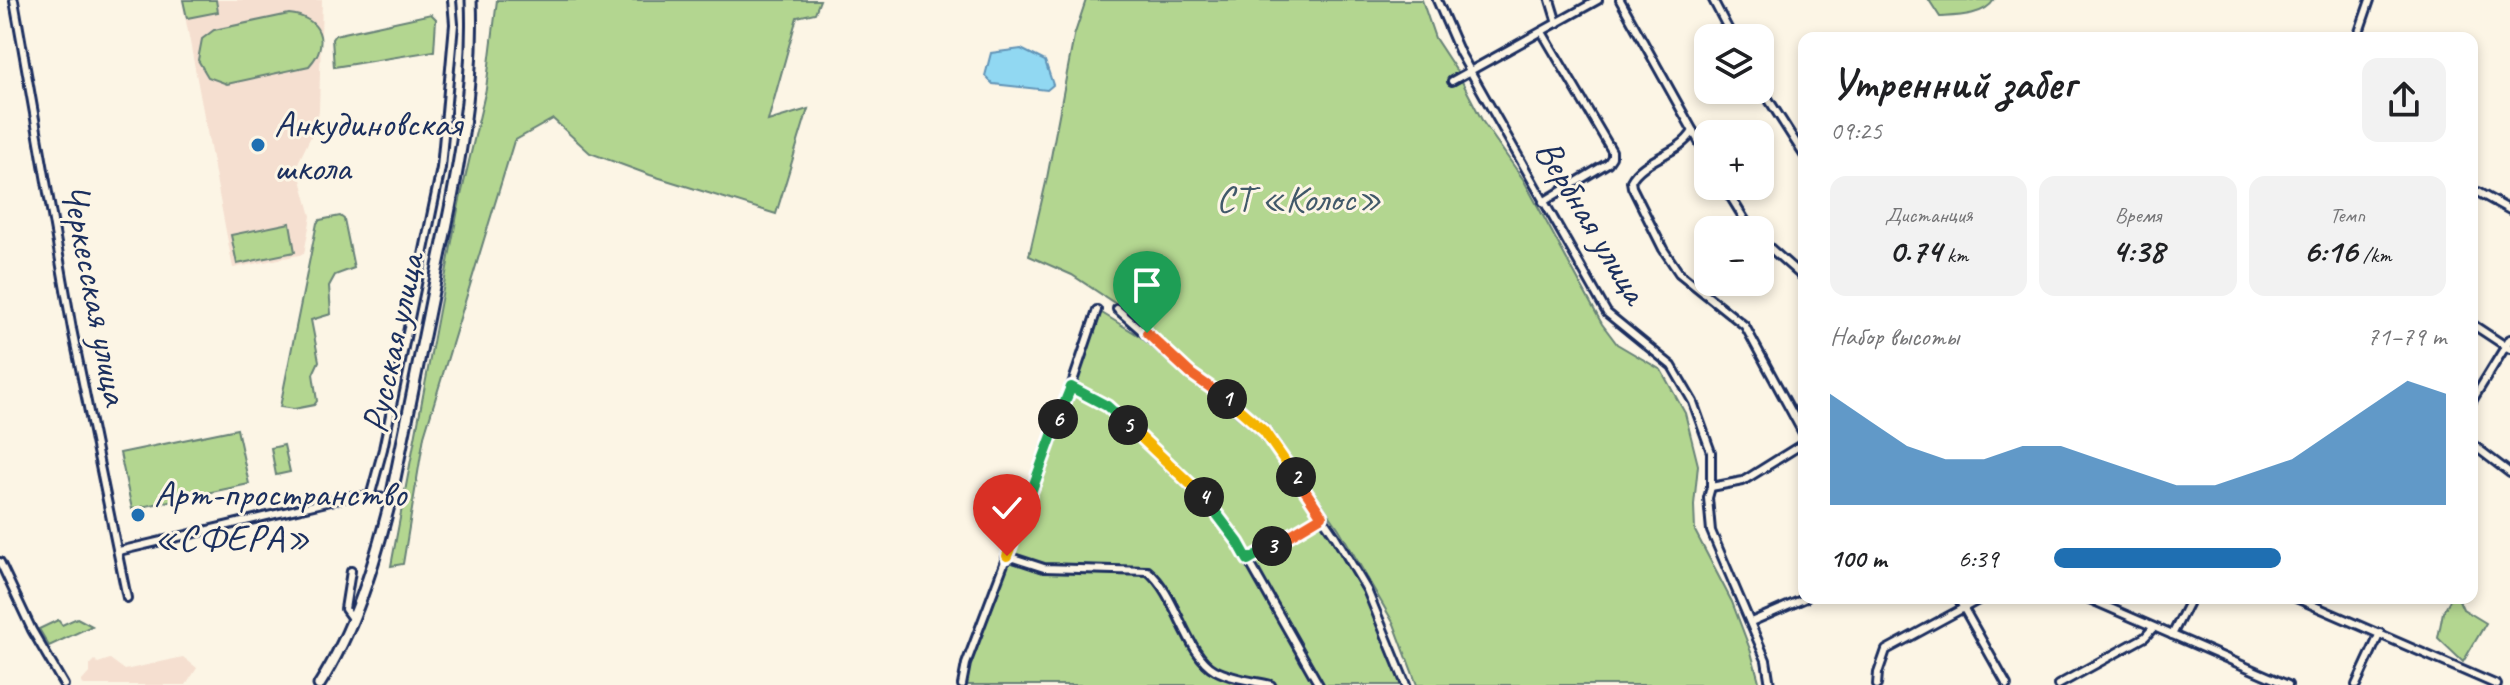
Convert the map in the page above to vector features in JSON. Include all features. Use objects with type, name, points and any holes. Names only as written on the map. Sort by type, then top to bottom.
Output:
[{"type":"street","name":"Черкесская улица","points":[[14,0],[72,329],[127,598]]},
{"type":"street","points":[[370,497],[383,449],[441,168],[454,24],[452,0]]},
{"type":"street","name":"Русская улица","points":[[319,685],[353,620],[380,543],[391,498],[454,189],[464,119],[471,0]]},
{"type":"street","name":"Вербная улица","points":[[1437,0],[1460,53],[1607,313],[1672,366],[1686,386],[1711,452],[1708,498],[1711,531],[1766,660],[1770,685]]},
{"type":"street","points":[[1550,0],[1557,23]]},
{"type":"street","points":[[1452,81],[1598,0]]},
{"type":"street","points":[[1620,0],[1693,131],[1684,144],[1636,173],[1631,181],[1663,249],[1679,273],[1745,326],[1798,424]]},
{"type":"street","points":[[1713,0],[1726,24]]},
{"type":"street","points":[[2359,32],[2370,0]]},
{"type":"street","points":[[1542,32],[1612,151],[1608,163],[1543,202]]},
{"type":"street","points":[[1771,104],[1798,146]]},
{"type":"street","points":[[2478,192],[2509,207]]},
{"type":"street","points":[[1774,251],[1798,273]]},
{"type":"street","points":[[1117,309],[1191,374],[1250,417],[1274,444],[1374,602],[1406,685]]},
{"type":"street","points":[[962,685],[966,664],[1097,310]]},
{"type":"street","points":[[2478,328],[2508,348]]},
{"type":"street","points":[[2478,388],[2508,348],[2510,339]]},
{"type":"street","points":[[1071,387],[1107,406],[1209,502],[1238,542],[1319,685]]},
{"type":"street","points":[[1711,487],[1743,481],[1798,447]]},
{"type":"street","points":[[2478,449],[2510,473]]},
{"type":"street","points":[[119,551],[352,496],[391,498]]},
{"type":"street","points":[[1248,560],[1322,516]]},
{"type":"street","points":[[1007,556],[1044,568],[1148,571],[1159,580],[1198,652],[1212,669],[1271,685]]},
{"type":"street","points":[[0,562],[32,630],[64,685]]},
{"type":"street","points":[[351,571],[345,609],[353,620]]},
{"type":"street","points":[[1751,622],[1798,601]]},
{"type":"street","points":[[1961,604],[2007,685]]},
{"type":"street","points":[[1877,685],[1886,650],[1971,604]]},
{"type":"street","points":[[2100,604],[2288,685]]},
{"type":"street","points":[[2172,635],[2188,604]]},
{"type":"street","points":[[2310,604],[2497,685]]},
{"type":"street","points":[[2058,685],[2145,637],[2153,628]]},
{"type":"street","points":[[2356,685],[2380,633]]},
{"type":"shaded area","name":"Анкудиновская школа","points":[[182,0],[322,0],[319,110],[316,126],[297,165],[311,216],[304,254],[233,268]]},
{"type":"shaded area","points":[[183,657],[197,668],[186,685],[84,685],[81,682],[95,660],[98,663],[110,659],[125,670]]},
{"type":"green space","points":[[183,0],[216,0],[218,12],[187,18]]},
{"type":"green space","points":[[497,0],[820,0],[815,13],[797,17],[768,121],[808,109],[776,214],[590,153],[553,119],[514,141],[424,436],[403,564],[391,566],[459,204],[486,89]]},
{"type":"green space","name":"СТ «Колос»","points":[[1086,0],[1422,0],[1435,38],[1483,122],[1523,179],[1602,324],[1617,344],[1661,370],[1685,413],[1698,465],[1695,531],[1732,602],[1760,685],[1417,685],[1394,624],[1339,529],[1267,424],[1193,370],[1134,316],[1072,275],[1029,256],[1074,36]]},
{"type":"green space","points":[[1929,0],[1994,0],[1977,12],[1940,17]]},
{"type":"green space","points":[[289,14],[308,20],[319,32],[320,48],[309,66],[227,84],[208,77],[198,60],[202,39],[214,30]]},
{"type":"green space","points":[[431,14],[436,19],[434,51],[334,67],[332,39],[335,35]]},
{"type":"green space","points":[[340,216],[344,219],[354,268],[335,275],[329,286],[331,314],[311,320],[319,361],[313,374],[317,401],[314,405],[294,409],[280,407],[317,223]]},
{"type":"green space","points":[[290,223],[295,252],[237,264],[231,235]]},
{"type":"green space","points":[[1097,310],[1141,337],[1259,435],[1290,473],[1341,551],[1378,616],[1402,685],[966,685],[966,664]]},
{"type":"green space","points":[[237,429],[249,484],[132,509],[120,453]]},
{"type":"green space","points":[[284,445],[290,472],[276,475],[271,448]]},
{"type":"green space","points":[[2448,604],[2461,604],[2463,609],[2486,623],[2463,662],[2438,638]]},
{"type":"green space","points":[[77,618],[92,626],[49,646],[39,629],[58,620],[62,625]]},
{"type":"water","points":[[1021,49],[1045,61],[1053,85],[1047,90],[993,84],[985,76],[991,53]]},
{"type":"place","name":"Анкудиновская школа","points":[[258,145]]},
{"type":"place","name":"Арт-пространство «СФЕРА»","points":[[138,515]]},
{"type":"route","points":[[1007,556],[1071,387],[1107,406],[1209,502],[1248,560],[1322,516],[1264,431],[1250,417],[1182,367],[1147,333]]}]
